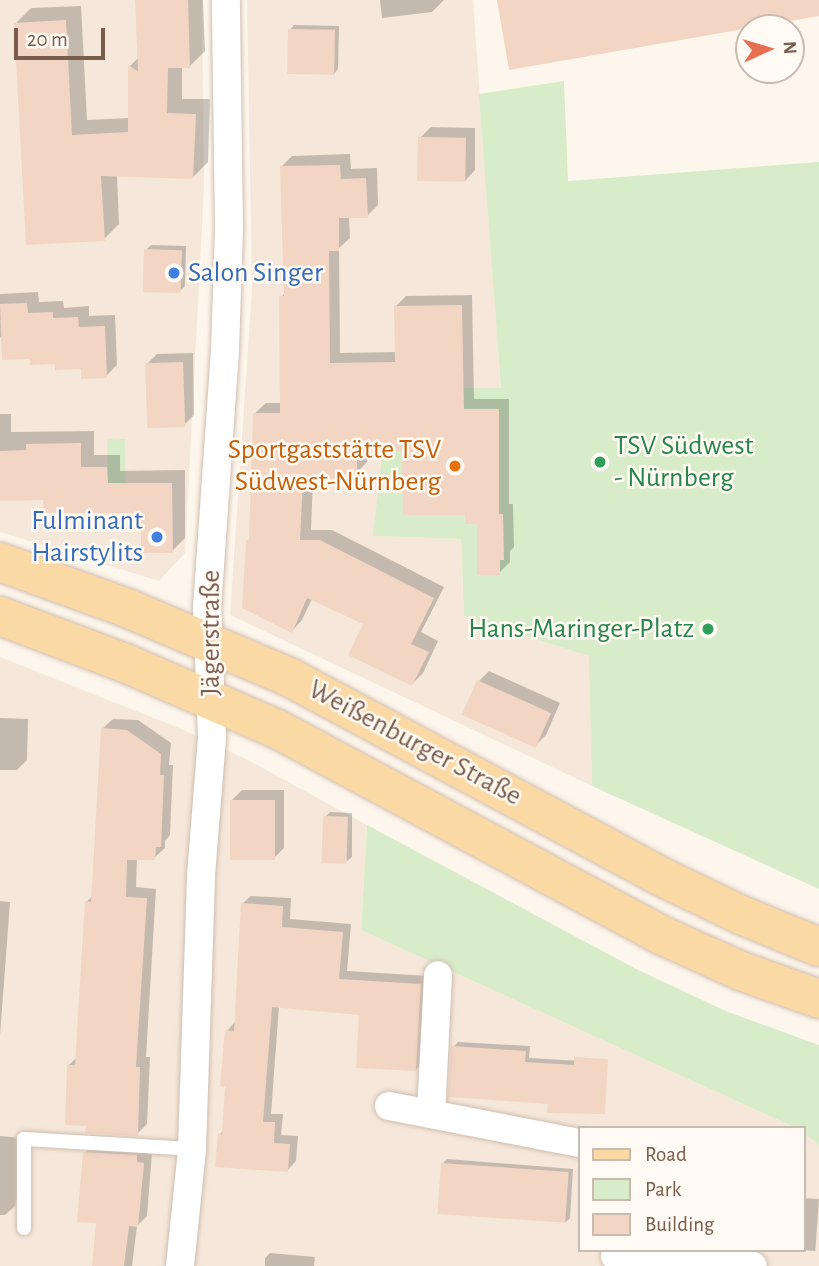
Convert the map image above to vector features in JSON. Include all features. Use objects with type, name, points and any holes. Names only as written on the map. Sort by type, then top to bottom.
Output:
[{"type":"main road","name":"Weißenburger Straße","points":[[0,562],[206,640],[371,718],[662,877],[741,915],[819,947]]},
{"type":"main road","name":"Weißenburger Straße","points":[[0,616],[211,699],[353,768],[661,935],[741,971],[819,999]]},
{"type":"street","name":"Jägerstraße","points":[[180,1266],[192,1149],[211,699],[206,640],[229,241],[226,0]]},
{"type":"street","points":[[431,1114],[438,975]]},
{"type":"street","points":[[389,1106],[578,1143]]},
{"type":"street","points":[[615,1257],[753,1266]]},
{"type":"lane","points":[[24,1228],[24,1139],[192,1149]]},
{"type":"shaded area","points":[[0,0],[202,0],[204,188],[185,553],[159,581],[0,532]]},
{"type":"shaded area","points":[[247,0],[473,0],[501,388],[374,536],[461,539],[464,616],[590,656],[592,786],[230,615],[252,289]]},
{"type":"shaded area","points":[[0,657],[179,728],[246,759],[367,825],[361,930],[792,1126],[578,1126],[578,1252],[805,1252],[805,1134],[819,1145],[819,1266],[0,1266]]},
{"type":"green space","name":"TSV Südwest - Nürnberg","points":[[564,81],[568,181],[819,162],[819,889],[592,786],[589,656],[464,616],[461,539],[373,536],[390,388],[501,388],[479,94]]},
{"type":"green space","points":[[107,439],[125,439],[126,497],[108,497]]},
{"type":"green space","points":[[367,825],[638,970],[728,1012],[819,1045],[819,1145],[805,1134],[805,1126],[792,1126],[361,930]]},
{"type":"building","points":[[135,0],[188,0],[190,68],[168,68],[167,113],[196,114],[193,179],[101,176],[105,241],[26,245],[14,23],[66,20],[72,135],[128,132],[128,65],[138,71]]},
{"type":"building","points":[[497,0],[819,0],[819,16],[805,18],[805,14],[735,14],[735,31],[509,70]]},
{"type":"building","points":[[288,29],[335,30],[334,75],[287,74]]},
{"type":"building","points":[[418,137],[466,138],[465,182],[417,181]]},
{"type":"building","points":[[340,165],[341,179],[366,178],[368,218],[339,218],[339,251],[329,251],[330,363],[395,362],[394,306],[462,305],[464,409],[499,409],[499,514],[503,514],[504,560],[500,560],[500,575],[477,575],[477,524],[465,524],[465,515],[403,515],[402,451],[357,449],[357,475],[336,474],[335,482],[303,481],[300,540],[320,540],[434,598],[411,644],[429,652],[412,686],[348,655],[363,624],[307,598],[292,633],[242,608],[246,540],[249,540],[253,413],[280,413],[279,296],[284,296],[280,166]]},
{"type":"building","points":[[144,249],[182,250],[180,293],[142,292]]},
{"type":"building","points":[[27,303],[28,313],[53,312],[53,318],[78,317],[79,327],[105,326],[107,378],[81,379],[81,369],[55,370],[55,364],[30,365],[30,359],[2,360],[0,304]]},
{"type":"building","points":[[183,362],[185,427],[147,428],[145,363]]},
{"type":"building","points":[[81,443],[81,467],[107,467],[108,483],[172,483],[173,553],[141,553],[141,513],[43,513],[43,500],[0,501],[0,451],[26,450],[26,444]]},
{"type":"building","points":[[477,680],[551,713],[536,748],[462,715]]},
{"type":"building","points":[[101,728],[127,730],[161,754],[160,775],[164,775],[161,847],[156,847],[155,860],[127,860],[126,897],[147,898],[136,1067],[140,1067],[138,1136],[85,1133],[86,1126],[65,1125],[67,1065],[75,1065],[85,901],[91,902]]},
{"type":"building","points":[[230,800],[275,800],[275,860],[230,860]]},
{"type":"building","points":[[323,816],[348,817],[346,864],[321,863]]},
{"type":"building","points":[[241,903],[283,906],[282,927],[343,932],[339,979],[421,984],[416,1071],[356,1068],[359,1015],[272,1007],[263,1122],[275,1122],[274,1143],[290,1144],[288,1172],[215,1167],[218,1134],[222,1134],[225,1087],[220,1086],[225,1030],[234,1031]]},
{"type":"building","points":[[451,1046],[526,1051],[525,1062],[574,1065],[574,1057],[608,1059],[605,1114],[547,1113],[548,1104],[448,1097]]},
{"type":"building","points":[[83,1152],[137,1155],[137,1162],[144,1163],[138,1227],[129,1226],[124,1266],[92,1266],[96,1223],[77,1222]]},
{"type":"building","points":[[441,1163],[569,1172],[565,1223],[437,1214]]},
{"type":"place","name":"Salon Singer","points":[[174,273]]},
{"type":"place","name":"TSV Südwest - Nürnberg","points":[[600,462]]},
{"type":"place","name":"Sportgaststätte TSV Südwest-Nürnberg","points":[[455,466]]},
{"type":"place","name":"Fulminant Hairstylits","points":[[157,537]]},
{"type":"place","name":"Hans-Maringer-Platz","points":[[708,629]]}]
